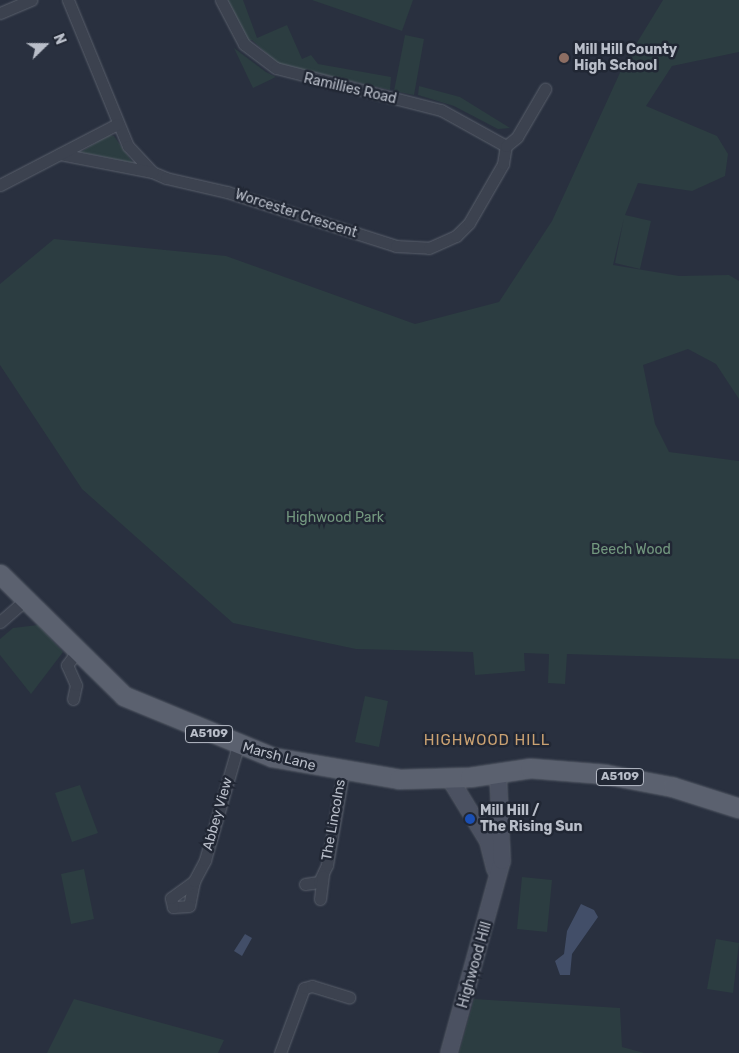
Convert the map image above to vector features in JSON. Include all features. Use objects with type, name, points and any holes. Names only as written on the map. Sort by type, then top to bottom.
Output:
[{"type":"main road","name":"Marsh Lane","points":[[0,574],[24,601],[124,696],[238,746],[343,772],[450,779],[498,773]]},
{"type":"main road","name":"A5109","points":[[498,773],[547,768],[605,774],[673,788],[739,808]]},
{"type":"main road","name":"Highwood Hill","points":[[449,1053],[478,961],[497,876],[502,862],[498,773]]},
{"type":"main road","points":[[466,802],[470,777]]},
{"type":"main road","name":"Highwood Hill","points":[[450,779],[466,802],[488,841],[497,876]]},
{"type":"street","points":[[0,13],[31,0]]},
{"type":"street","points":[[68,0],[117,124],[128,146],[152,172]]},
{"type":"street","name":"Ramillies Road","points":[[221,0],[244,44],[276,68],[441,110],[506,146]]},
{"type":"street","points":[[506,146],[518,137],[545,89]]},
{"type":"street","points":[[0,185],[117,124]]},
{"type":"street","name":"Worcester Crescent","points":[[60,154],[152,172],[416,249],[442,244],[456,236],[469,223],[504,164],[506,146]]},
{"type":"street","points":[[0,622],[24,601]]},
{"type":"street","points":[[73,699],[76,685],[67,665],[76,652]]},
{"type":"street","name":"Abbey View","points":[[194,881],[238,746]]},
{"type":"street","name":"The Lincolns","points":[[305,884],[313,884],[323,876],[343,772]]},
{"type":"street","points":[[320,899],[323,876]]},
{"type":"street","points":[[280,1053],[304,988],[312,986],[349,997]]},
{"type":"green space","points":[[228,0],[243,0],[257,38],[287,25],[302,59],[311,55],[318,64],[391,77],[390,90],[278,64],[252,40],[247,41]]},
{"type":"green space","points":[[312,0],[413,0],[402,31]]},
{"type":"green space","points":[[663,0],[739,0],[739,52],[672,66],[646,106],[717,136],[728,154],[725,176],[692,191],[638,183],[625,215],[651,221],[640,269],[615,263],[624,218],[613,265],[679,276],[729,275],[739,281],[739,399],[716,364],[688,349],[643,365],[655,424],[669,452],[739,461],[739,659],[567,654],[565,684],[548,683],[549,654],[524,653],[525,671],[475,675],[473,652],[356,649],[233,623],[82,489],[0,365],[0,284],[54,239],[226,256],[415,324],[499,302],[552,221],[624,64]]},
{"type":"green space","points":[[405,35],[424,39],[414,95],[394,91]]},
{"type":"green space","points":[[234,48],[266,72],[276,77],[253,88]]},
{"type":"green space","points":[[419,86],[460,97],[510,128],[498,129],[454,106],[418,95]]},
{"type":"green space","points":[[109,135],[114,136],[133,163],[81,152]]},
{"type":"green space","points":[[38,625],[63,652],[31,694],[0,655],[0,639],[13,628]]},
{"type":"green space","points":[[365,696],[388,701],[379,747],[355,742]]},
{"type":"green space","points":[[80,785],[98,833],[72,842],[55,793]]},
{"type":"green space","points":[[84,869],[94,919],[71,924],[61,874]]},
{"type":"green space","points":[[522,877],[552,880],[547,932],[517,929]]},
{"type":"green space","points":[[716,939],[739,943],[733,993],[707,989]]},
{"type":"green space","points":[[74,999],[224,1040],[218,1053],[47,1053]]},
{"type":"green space","points":[[474,999],[620,1008],[622,1047],[644,1053],[459,1053]]},
{"type":"water","points":[[581,904],[594,910],[598,917],[572,954],[570,975],[560,975],[555,961],[564,954],[567,931]]},
{"type":"water","points":[[245,934],[252,938],[242,956],[234,951]]},
{"type":"place","name":"Mill Hill County High School","points":[[564,58]]},
{"type":"place","name":"Mill Hill / The Rising Sun","points":[[470,819]]},
{"type":"district","name":"HIGHWOOD HILL","points":[[487,741]]},
{"type":"park label","name":"Highwood Park","points":[[335,518]]},
{"type":"park label","name":"Beech Wood","points":[[631,550]]}]
